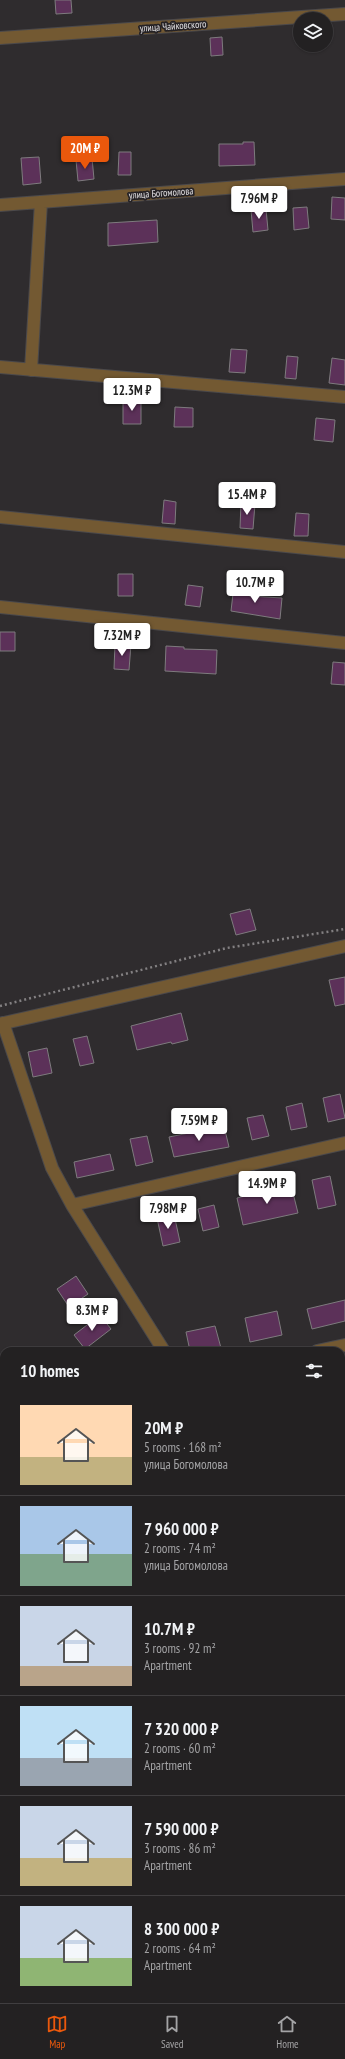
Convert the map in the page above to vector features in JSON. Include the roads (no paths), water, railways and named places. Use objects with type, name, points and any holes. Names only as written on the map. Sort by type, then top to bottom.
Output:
[{"type":"street","name":"улица Чайковского","points":[[0,38],[345,14]]},
{"type":"street","name":"улица Богомолова","points":[[0,205],[345,179]]},
{"type":"street","points":[[31,370],[41,202]]},
{"type":"street","points":[[0,367],[345,397]]},
{"type":"street","points":[[0,517],[345,552]]},
{"type":"street","points":[[0,608],[345,643]]},
{"type":"street","points":[[161,1347],[72,1205],[52,1168],[2,1024],[345,946]]},
{"type":"street","points":[[72,1205],[345,1143]]}]
